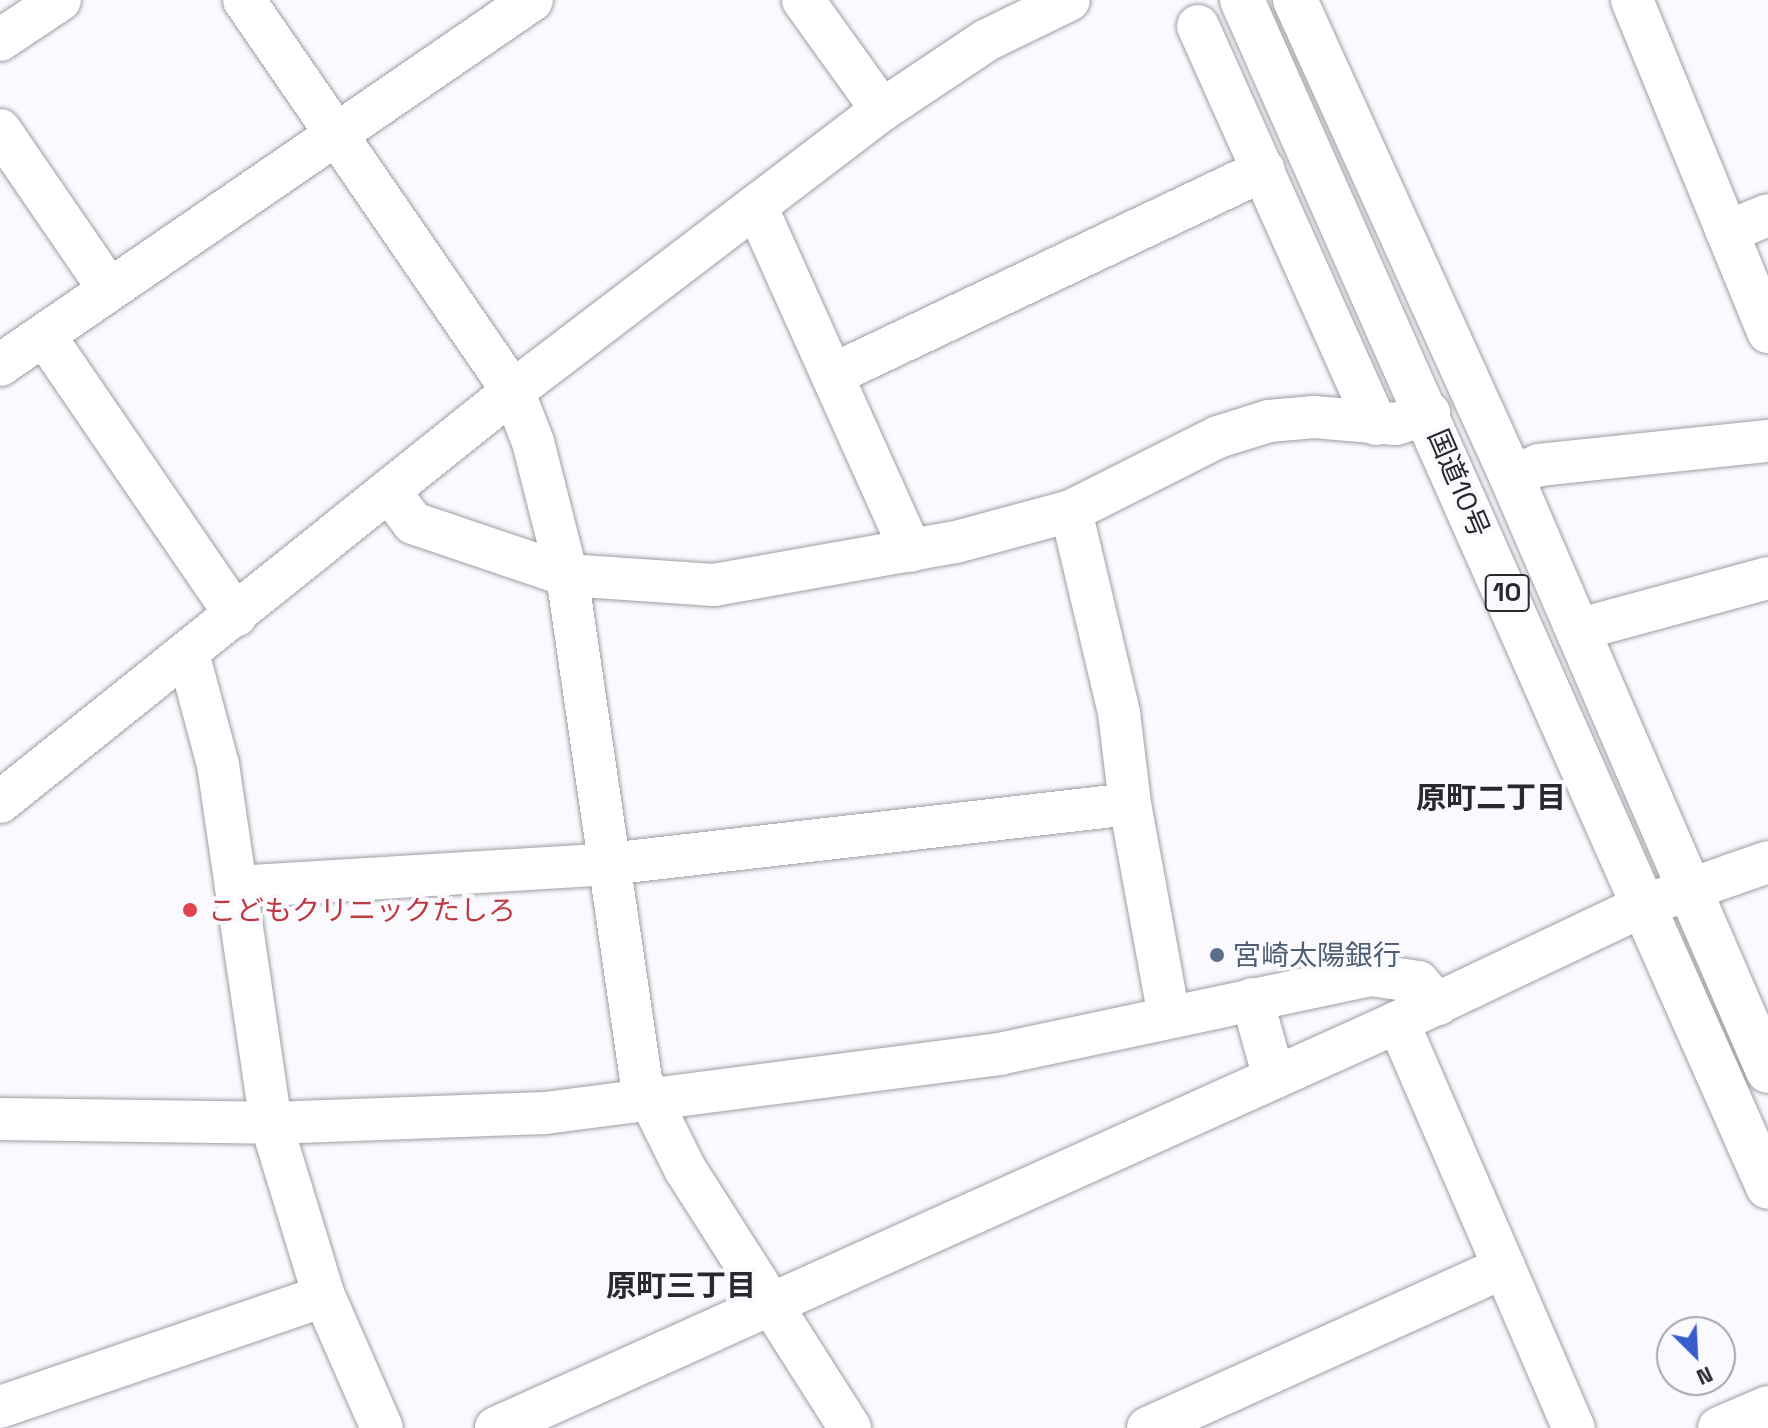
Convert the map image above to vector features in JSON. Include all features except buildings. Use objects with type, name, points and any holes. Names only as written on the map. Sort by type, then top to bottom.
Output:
[{"type":"highway","name":"国道10号","points":[[1242,0],[1429,413],[1642,906],[1768,1187]]},
{"type":"highway","name":"国道10号","points":[[1295,0],[1511,476],[1768,1071]]},
{"type":"street","points":[[0,40],[60,0]]},
{"type":"street","points":[[244,0],[513,391],[533,442],[567,575],[641,1080],[685,1169],[850,1428]]},
{"type":"street","points":[[0,365],[532,0]]},
{"type":"street","points":[[803,0],[882,110]]},
{"type":"street","points":[[1,798],[236,615],[513,391],[882,110],[987,40],[1069,0]]},
{"type":"street","points":[[1632,0],[1768,332]]},
{"type":"street","points":[[1198,26],[1376,424]]},
{"type":"street","points":[[0,130],[109,289]]},
{"type":"street","points":[[832,375],[1264,170]]},
{"type":"street","points":[[756,206],[911,551]]},
{"type":"street","points":[[1727,232],[1768,215]]},
{"type":"street","points":[[44,335],[236,615]]},
{"type":"street","points":[[389,491],[413,523],[567,575],[714,585],[911,551],[1071,511],[1218,437],[1269,421],[1314,417],[1376,424],[1429,413]]},
{"type":"street","points":[[1511,476],[1539,465],[1768,441]]},
{"type":"street","points":[[1071,511],[1119,713],[1130,804],[1169,1016]]},
{"type":"street","points":[[1577,630],[1768,578]]},
{"type":"street","points":[[188,653],[218,765],[271,1123],[324,1296],[382,1428]]},
{"type":"street","points":[[236,887],[609,864],[1130,804]]},
{"type":"street","points":[[496,1428],[1438,1004],[1642,906],[1768,862]]},
{"type":"street","points":[[0,1119],[271,1123],[545,1113],[650,1103],[999,1054],[1371,975],[1418,982],[1438,1004]]},
{"type":"street","points":[[1252,999],[1274,1078]]},
{"type":"street","points":[[1398,1022],[1574,1428]]},
{"type":"street","points":[[1148,1428],[1504,1267]]},
{"type":"street","points":[[0,1407],[324,1296]]},
{"type":"street","points":[[1719,1428],[1768,1407]]},
{"type":"place","name":"こどもクリニックたしろ","points":[[190,910]]},
{"type":"place","name":"宮崎太陽銀行","points":[[1217,955]]},
{"type":"district","name":"原町二丁目","points":[[1491,798]]},
{"type":"district","name":"原町三丁目","points":[[681,1286]]}]
